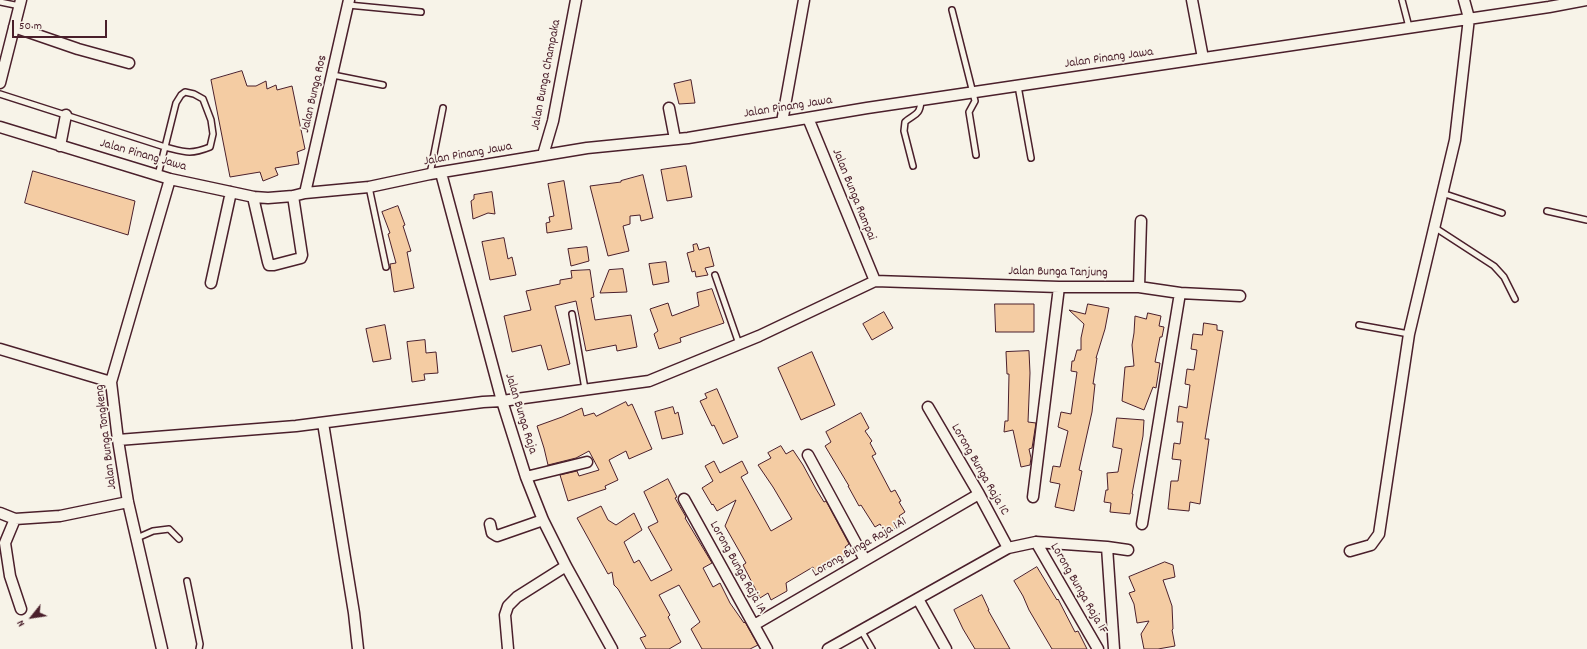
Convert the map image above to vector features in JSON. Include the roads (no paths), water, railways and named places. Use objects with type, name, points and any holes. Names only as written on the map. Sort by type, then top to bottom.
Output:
[{"type":"street","name":"Jalan Bunga Champaka","points":[[543,155],[553,121],[576,0]]},
{"type":"street","points":[[782,122],[804,0]]},
{"type":"street","points":[[1192,0],[1203,58]]},
{"type":"street","points":[[1350,551],[1371,545],[1378,534],[1409,334],[1455,140],[1469,18],[1464,0]]},
{"type":"street","name":"Jalan Pinang Jawa","points":[[0,127],[170,179],[253,196],[268,198],[293,196],[305,193],[369,187],[430,174],[587,148],[674,139],[1587,0]]},
{"type":"street","name":"Jalan Bunga Ros","points":[[305,193],[349,2]]},
{"type":"street","points":[[0,83],[21,3]]},
{"type":"street","points":[[14,27],[78,49],[129,63]]},
{"type":"street","points":[[669,108],[674,139]]},
{"type":"street","points":[[60,146],[66,115]]},
{"type":"street","name":"Jalan Bunga Rampai","points":[[808,118],[875,281]]},
{"type":"street","name":"Jalan Bunga Raja","points":[[441,173],[502,401],[526,477],[543,520],[566,566],[612,649]]},
{"type":"street","name":"Jalan Bunga Tongkeng","points":[[162,649],[128,502],[118,440],[111,382],[170,179]]},
{"type":"street","points":[[211,283],[231,192]]},
{"type":"street","points":[[253,196],[268,262],[270,265],[274,265],[301,258],[302,255],[293,196]]},
{"type":"street","points":[[1139,287],[1141,221]]},
{"type":"street","points":[[118,440],[323,423],[649,381],[739,344],[875,281]]},
{"type":"street","name":"Jalan Bunga Tanjung","points":[[875,281],[1059,287],[1139,287],[1180,293],[1240,296]]},
{"type":"street","points":[[1033,497],[1059,287]]},
{"type":"street","points":[[1142,524],[1180,293]]},
{"type":"street","points":[[0,349],[111,382]]},
{"type":"street","name":"Lorong Bunga Raja 1C","points":[[928,407],[979,494],[1008,548]]},
{"type":"street","points":[[323,423],[354,613],[358,649]]},
{"type":"street","points":[[808,455],[865,560]]},
{"type":"street","points":[[526,477],[588,462]]},
{"type":"street","name":"Lorong Bunga Raja 1A1","points":[[754,625],[979,494]]},
{"type":"street","name":"Lorong Bunga Raja 1A","points":[[684,499],[767,649]]},
{"type":"street","points":[[0,513],[15,519],[60,516],[128,502]]},
{"type":"street","points":[[15,519],[5,543],[10,576],[21,608]]},
{"type":"street","points":[[490,524],[492,533],[496,536],[543,520]]},
{"type":"street","points":[[828,649],[1008,548],[1036,542],[1128,550]]},
{"type":"street","name":"Lorong Bunga Raja 1F","points":[[1036,542],[1098,649]]},
{"type":"street","points":[[1107,547],[1114,649]]},
{"type":"street","points":[[508,649],[505,615],[508,606],[518,597],[566,566]]},
{"type":"street","points":[[918,599],[946,649]]},
{"type":"lane","points":[[1402,0],[1409,27]]},
{"type":"lane","points":[[0,2],[21,3]]},
{"type":"lane","points":[[349,2],[421,12]]},
{"type":"lane","points":[[952,10],[974,101],[969,112],[976,155]]},
{"type":"lane","points":[[333,74],[383,85]]},
{"type":"lane","points":[[1018,86],[1031,158]]},
{"type":"lane","points":[[0,94],[165,147],[182,152],[196,152],[210,147],[213,134],[211,120],[202,99],[194,94],[185,92],[176,103],[165,147],[158,175]]},
{"type":"lane","points":[[913,166],[904,131],[905,122],[917,115],[920,110],[921,101]]},
{"type":"lane","points":[[430,174],[443,108]]},
{"type":"lane","points":[[369,187],[386,267]]},
{"type":"lane","points":[[1442,193],[1502,213]]},
{"type":"lane","points":[[1548,211],[1587,220]]},
{"type":"lane","points":[[1434,227],[1494,266],[1504,277],[1515,299]]},
{"type":"lane","points":[[715,275],[739,344]]},
{"type":"lane","points":[[572,314],[585,389]]},
{"type":"lane","points":[[1359,325],[1409,334]]},
{"type":"lane","points":[[136,538],[153,531],[169,529],[179,539]]},
{"type":"lane","points":[[187,581],[200,644],[199,649]]},
{"type":"lane","points":[[861,630],[872,649]]}]
